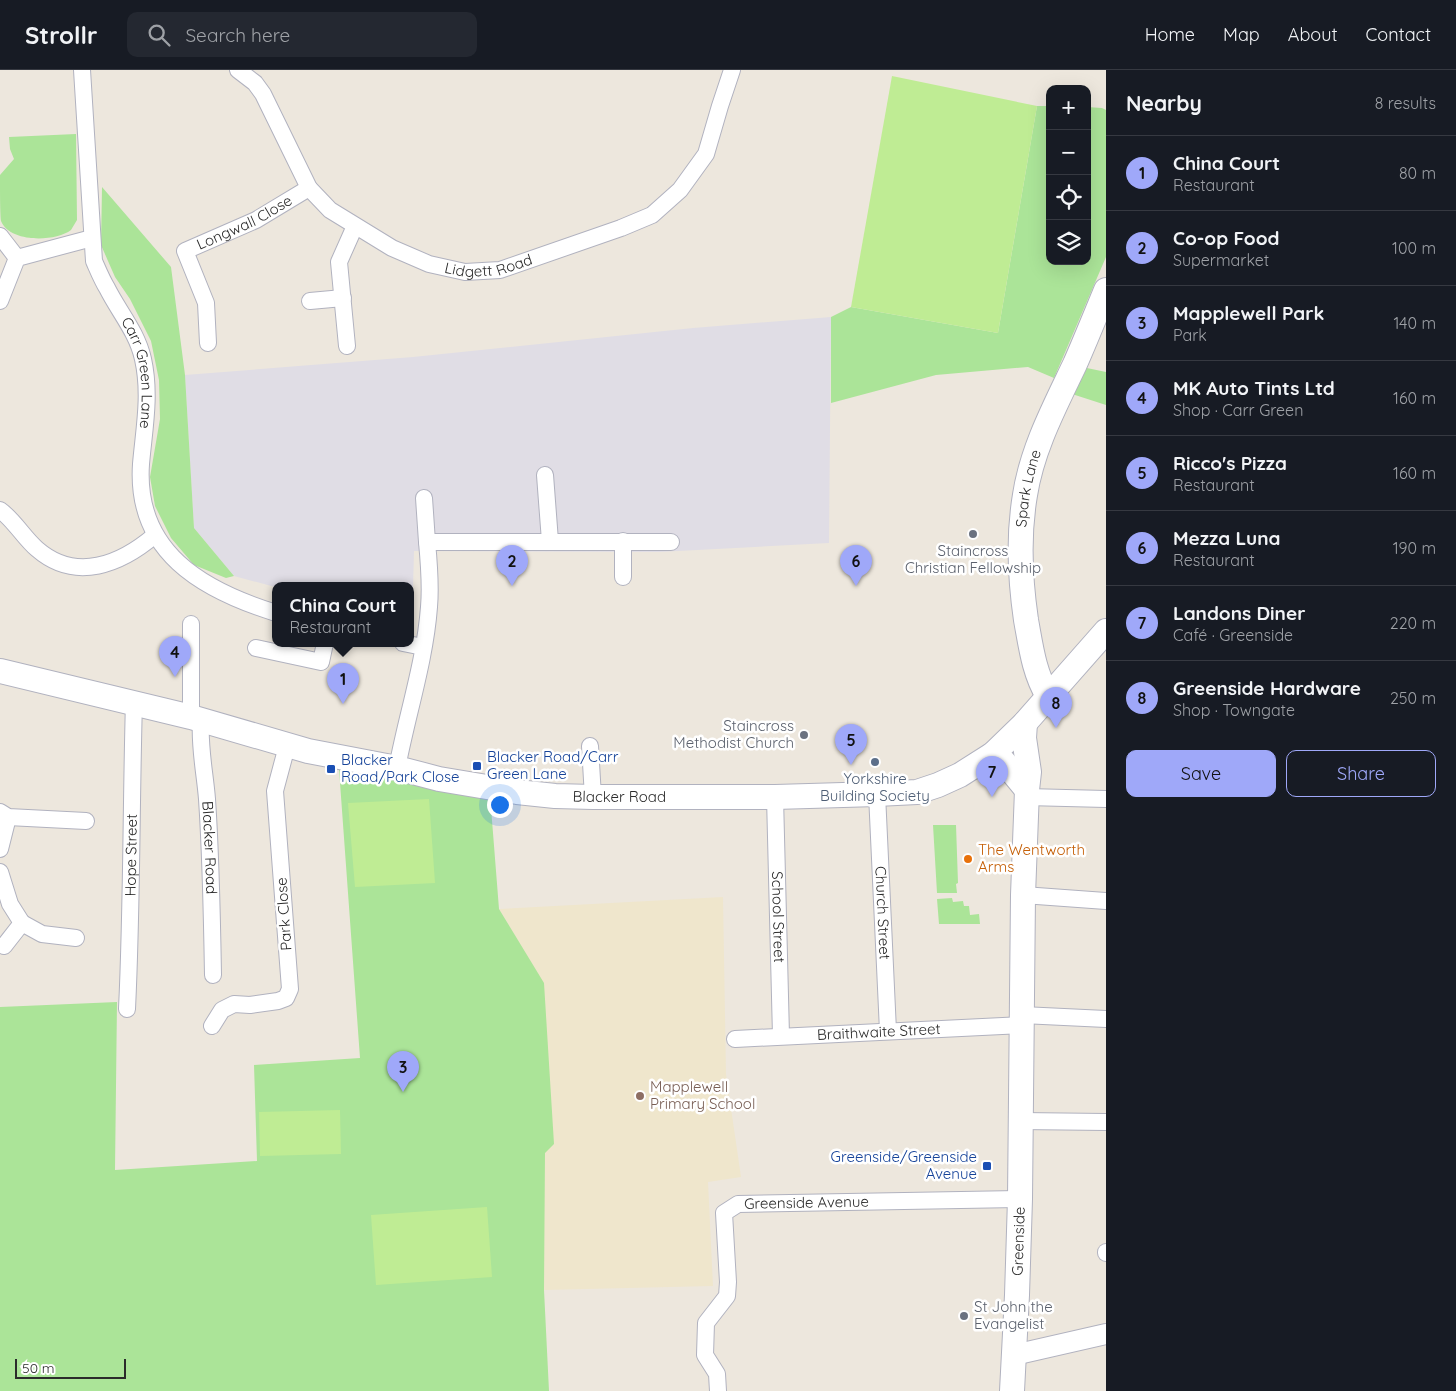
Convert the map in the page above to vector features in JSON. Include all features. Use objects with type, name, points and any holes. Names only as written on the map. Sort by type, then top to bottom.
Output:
[{"type":"main road","name":"Spark Lane","points":[[1048,696],[1039,682],[1032,654],[1022,593],[1021,541],[1025,494],[1043,433],[1106,290]]},
{"type":"main road","name":"Blacker Road","points":[[0,671],[196,718],[287,746],[398,768],[439,779],[517,792],[554,796],[593,797],[775,797],[877,794],[917,792],[938,785],[960,775],[993,754],[1025,723],[1106,632]]},
{"type":"main road","name":"Greenside","points":[[1012,1391],[1020,1199],[1023,895],[1026,794],[1029,772],[1024,738],[1025,723]]},
{"type":"main road","points":[[993,754],[1004,762],[1026,794]]},
{"type":"street","name":"Carr Green Lane","points":[[82,70],[94,261],[106,288],[137,340],[143,359],[147,384],[147,409],[140,483],[142,501],[155,535],[172,558],[189,573],[226,595],[272,612]]},
{"type":"street","name":"Lidgett Road","points":[[238,70],[255,84],[263,94],[309,188],[330,210],[392,248],[429,264],[465,272],[500,270],[621,228],[652,215],[680,190],[706,154],[732,70]]},
{"type":"street","name":"Longwall Close","points":[[208,343],[206,303],[184,251],[256,220],[309,188]]},
{"type":"street","points":[[348,346],[339,262],[355,226]]},
{"type":"street","points":[[0,236],[17,258]]},
{"type":"street","points":[[17,258],[92,238]]},
{"type":"street","points":[[0,301],[17,258]]},
{"type":"street","points":[[310,301],[343,298]]},
{"type":"street","points":[[545,475],[550,541]]},
{"type":"street","points":[[398,768],[423,647],[429,607],[430,574],[424,498]]},
{"type":"street","points":[[0,510],[37,549],[50,559],[66,565],[98,567],[115,562],[133,552],[155,535]]},
{"type":"street","points":[[623,541],[623,577]]},
{"type":"street","points":[[427,542],[670,542]]},
{"type":"street","points":[[191,624],[196,718]]},
{"type":"street","points":[[414,645],[423,647]]},
{"type":"street","points":[[256,648],[321,662],[324,647]]},
{"type":"street","name":"Hope Street","points":[[127,1009],[134,702]]},
{"type":"street","name":"Blacker Road","points":[[196,718],[207,798],[213,975]]},
{"type":"street","name":"Park Close","points":[[212,1026],[222,1010],[234,1004],[250,1006],[278,1001],[286,998],[290,989],[276,791],[287,746]]},
{"type":"street","points":[[590,746],[593,797]]},
{"type":"street","name":"Church Street","points":[[877,794],[888,1031]]},
{"type":"street","points":[[1026,794],[1106,799]]},
{"type":"street","name":"School Street","points":[[775,797],[782,1036]]},
{"type":"street","points":[[0,848],[4,815],[86,822]]},
{"type":"street","points":[[0,872],[10,904],[22,923],[42,934],[76,938]]},
{"type":"street","points":[[1023,895],[1106,901]]},
{"type":"street","points":[[4,946],[22,923]]},
{"type":"street","points":[[1022,1020],[1106,1019]]},
{"type":"street","name":"Braithwaite Street","points":[[734,1039],[888,1031],[1022,1020]]},
{"type":"street","points":[[1020,1121],[1106,1122]]},
{"type":"street","name":"Greenside Avenue","points":[[718,1391],[717,1374],[705,1355],[706,1323],[727,1296],[728,1282],[724,1213],[738,1204],[1020,1199]]},
{"type":"street","points":[[1014,1355],[1106,1334]]},
{"type":"shaded area","points":[[831,317],[829,543],[659,552],[414,551],[413,582],[272,582],[272,586],[234,576],[194,528],[185,375],[413,357],[693,328]]},
{"type":"shaded area","name":"Mapplewell Primary School","points":[[723,897],[726,1074],[741,1177],[708,1182],[713,1286],[544,1290],[544,984],[499,909]]},
{"type":"green space","points":[[892,76],[1037,106],[998,333],[851,307]]},
{"type":"green space","points":[[1037,106],[1046,106],[1046,265],[1091,265],[1091,107],[1102,108],[1106,110],[1106,257],[1054,378],[1028,367],[936,375],[831,403],[831,317],[851,307],[998,333]]},
{"type":"green space","points":[[76,134],[77,220],[72,229],[55,237],[44,238],[23,237],[13,233],[1,221],[0,212],[0,175],[14,159],[10,149],[9,137]]},
{"type":"green space","points":[[102,187],[171,267],[185,375],[194,528],[234,576],[226,578],[194,565],[171,538],[155,506],[150,477],[160,419],[159,380],[151,341],[130,299],[115,277],[101,245]]},
{"type":"green space","points":[[1082,367],[1106,372],[1106,405],[1072,394]]},
{"type":"green space","points":[[339,769],[490,795],[499,909],[544,983],[554,1144],[545,1153],[544,1290],[549,1391],[0,1391],[0,1007],[117,1002],[115,1170],[257,1161],[254,1065],[360,1058]]},
{"type":"green space","points":[[429,799],[435,883],[355,887],[348,803]]},
{"type":"green space","points":[[933,825],[956,825],[957,893],[937,893]]},
{"type":"green space","points":[[952,898],[953,902],[963,901],[964,906],[969,906],[970,915],[979,914],[980,924],[939,924],[937,899]]},
{"type":"green space","points":[[340,1110],[341,1154],[260,1156],[259,1112]]},
{"type":"green space","points":[[487,1207],[492,1277],[376,1285],[371,1215]]},
{"type":"place","name":"Staincross Christian Fellowship","points":[[973,534]]},
{"type":"place","name":"Co-op Food","points":[[512,586]]},
{"type":"place","name":"Mezza Luna","points":[[856,586]]},
{"type":"place","name":"MK Auto Tints Ltd","points":[[175,677]]},
{"type":"place","name":"China Court","points":[[343,704]]},
{"type":"place","name":"Greenside Hardware","points":[[1056,728]]},
{"type":"place","name":"Staincross Methodist Church","points":[[804,735]]},
{"type":"place","name":"Yorkshire Building Society","points":[[875,762]]},
{"type":"place","name":"Ricco's Pizza","points":[[851,765]]},
{"type":"place","name":"Blacker Road/Carr Green Lane","points":[[477,766]]},
{"type":"place","name":"Blacker Road/Park Close","points":[[331,769]]},
{"type":"place","name":"Landons Diner","points":[[992,797]]},
{"type":"place","name":"The Wentworth Arms","points":[[968,859]]},
{"type":"place","name":"Mapplewell Park","points":[[403,1092]]},
{"type":"place","name":"Mapplewell Primary School","points":[[640,1096]]},
{"type":"place","name":"Greenside/Greenside Avenue","points":[[987,1166]]},
{"type":"place","name":"St John the Evangelist","points":[[964,1316]]}]
